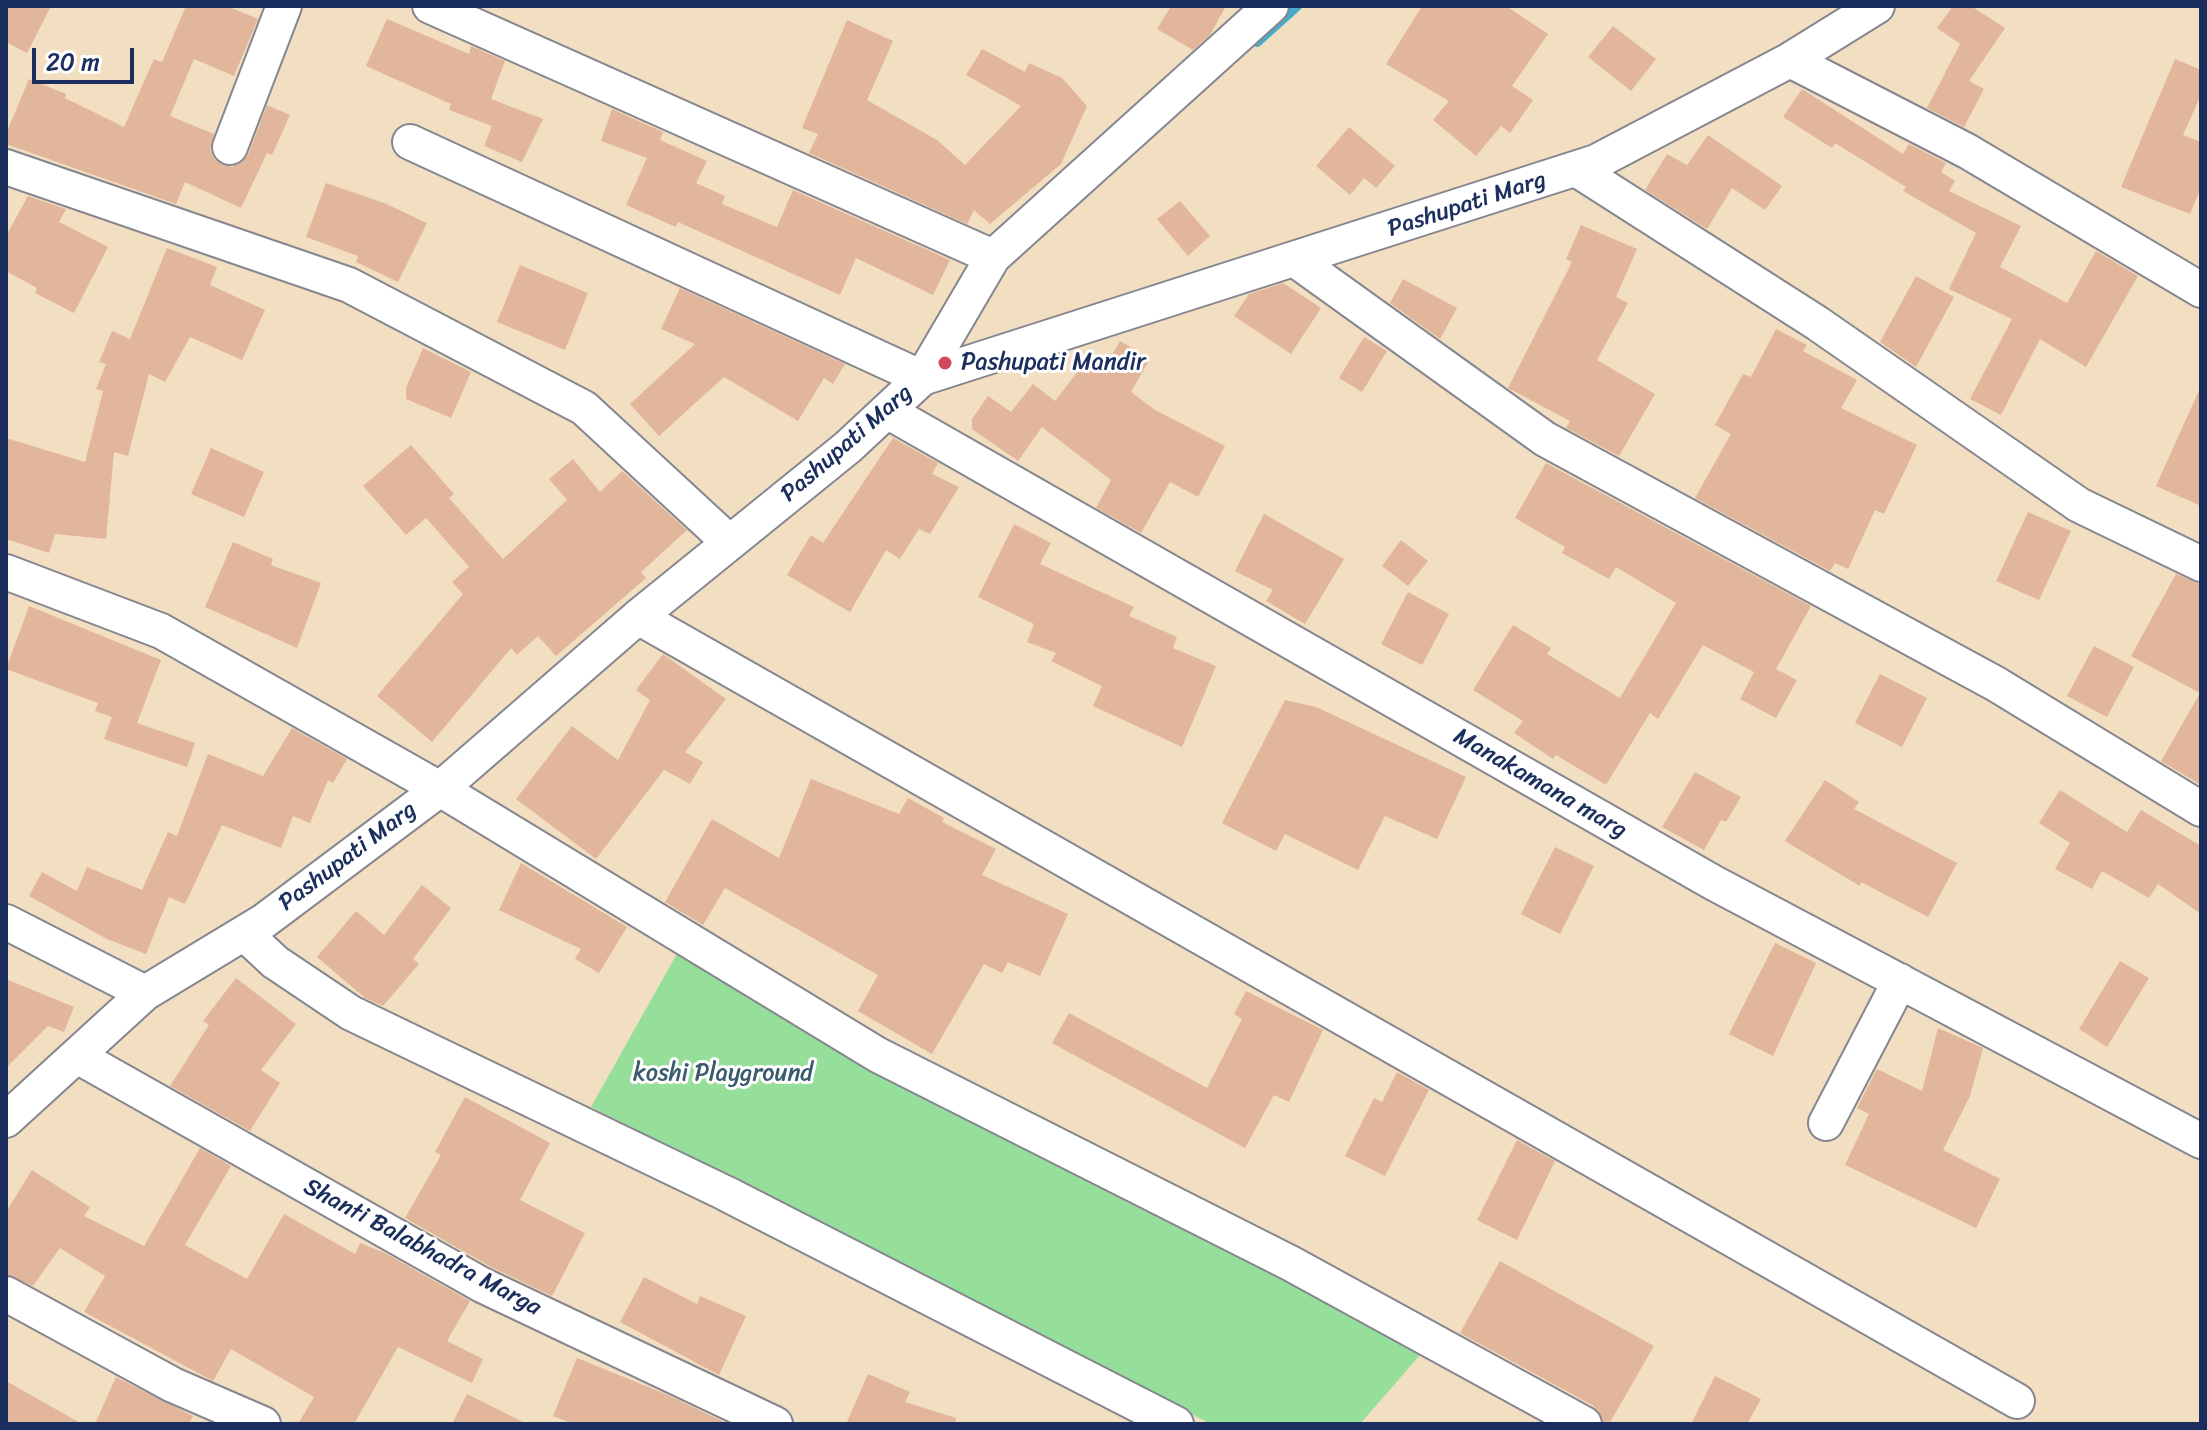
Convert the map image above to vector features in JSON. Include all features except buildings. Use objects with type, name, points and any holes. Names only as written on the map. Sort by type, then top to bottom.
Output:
[{"type":"street","points":[[230,147],[284,6]]},
{"type":"street","points":[[430,6],[993,257]]},
{"type":"street","points":[[410,142],[922,378],[993,257],[1271,6]]},
{"type":"street","name":"Pashupati Marg","points":[[6,1120],[145,993],[244,933],[440,789],[638,617],[848,447],[922,378],[1297,261],[1596,162],[1790,60],[1877,6]]},
{"type":"street","points":[[1790,60],[1967,151],[2201,290]]},
{"type":"street","points":[[6,167],[349,285],[584,408],[729,542]]},
{"type":"street","points":[[1576,169],[1817,323],[2079,505],[2201,564]]},
{"type":"street","points":[[1297,261],[1545,439],[1996,684],[2201,809]]},
{"type":"street","name":"Manakamana marg","points":[[887,411],[1714,883],[2201,1141]]},
{"type":"street","points":[[6,572],[161,631],[440,789],[878,1055],[1290,1263],[1584,1424]]},
{"type":"street","points":[[638,617],[2017,1401]]},
{"type":"street","points":[[6,922],[145,993]]},
{"type":"street","points":[[244,933],[275,962],[351,1013],[698,1179],[1176,1424]]},
{"type":"street","points":[[1826,1123],[1900,981]]},
{"type":"street","name":"Shanti Balabhadra Marga","points":[[77,1056],[482,1285],[775,1424]]},
{"type":"street","points":[[6,1294],[173,1385],[263,1424]]},
{"type":"green space","name":"koshi Playground","points":[[679,950],[1427,1347],[1360,1424],[1211,1424],[591,1107]]},
{"type":"waterway","points":[[1257,42],[1297,6]]},
{"type":"place","name":"Pashupati Mandir","points":[[945,363]]}]
